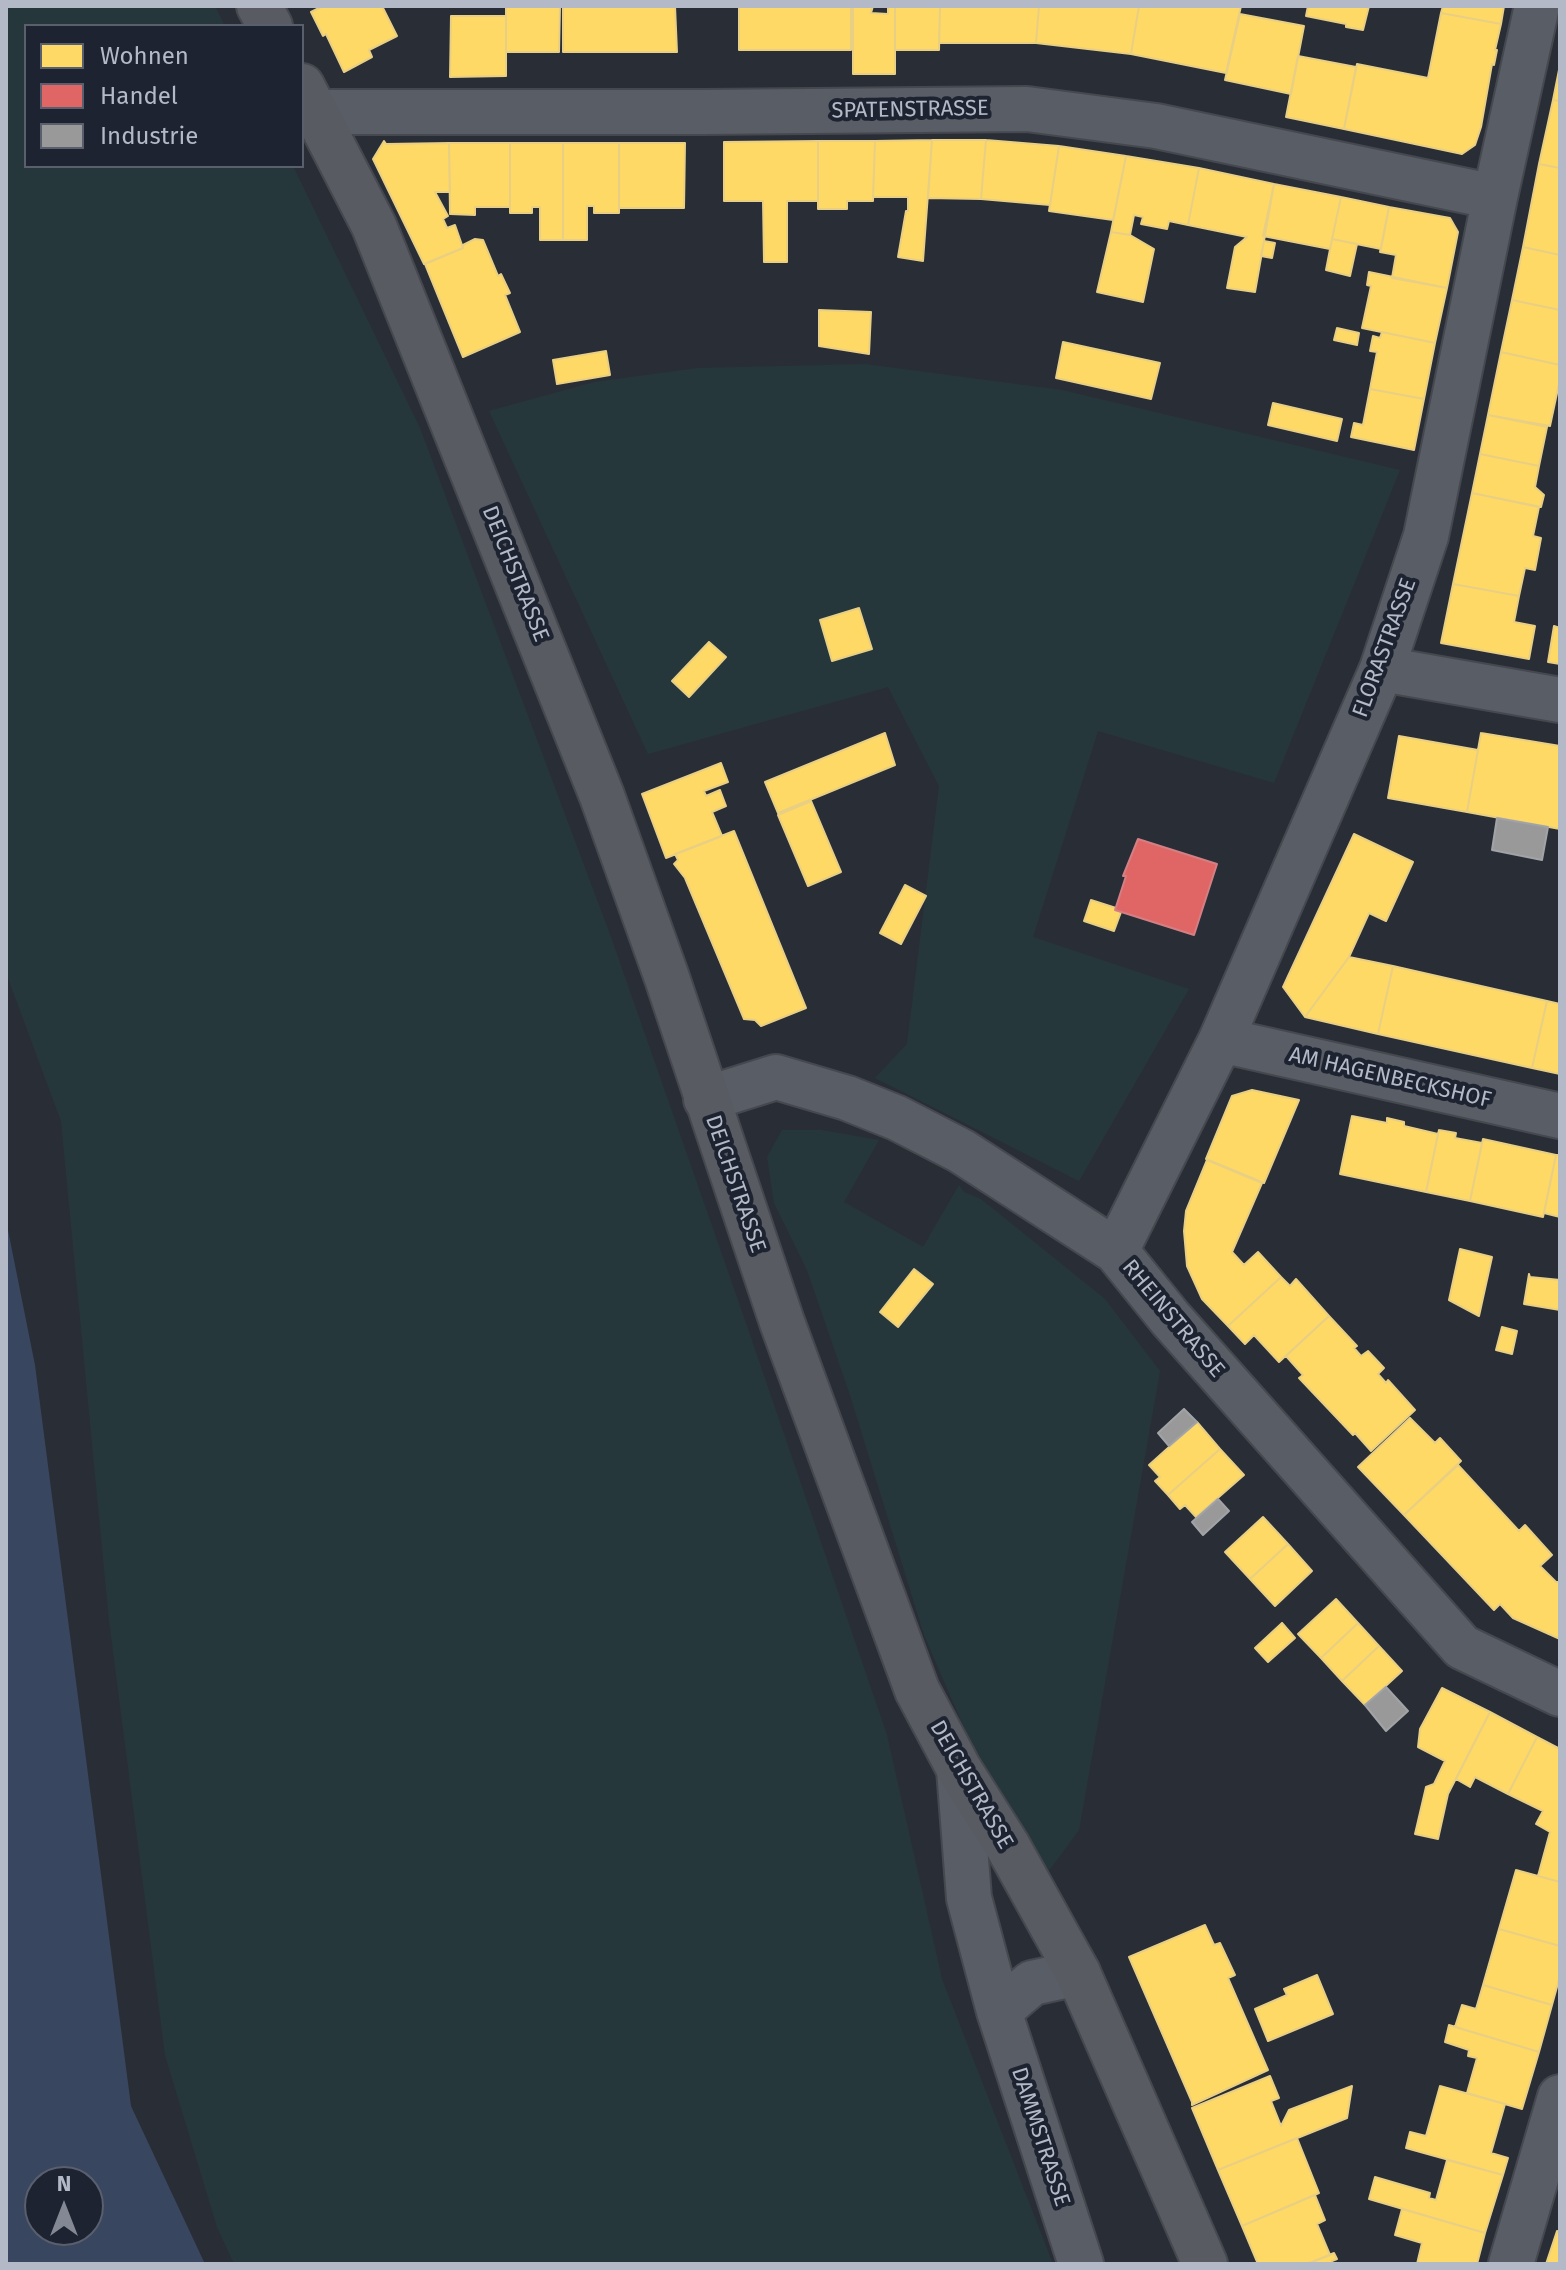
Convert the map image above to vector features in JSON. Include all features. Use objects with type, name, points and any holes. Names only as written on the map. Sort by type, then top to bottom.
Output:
[{"type":"street","points":[[259,6],[269,24]]},
{"type":"street","name":"FLORASTRASSE","points":[[1116,1251],[1221,1040],[1382,669],[1426,536],[1537,6]]},
{"type":"street","name":"SPATENSTRASSE","points":[[309,99],[702,112],[1027,109],[1156,126],[1495,197]]},
{"type":"street","name":"DEICHSTRASSE","points":[[309,99],[374,226],[597,781],[667,978],[782,1322],[917,1690],[959,1769],[1007,1845],[1078,1973],[1205,2264]]},
{"type":"street","points":[[1382,669],[1560,700]]},
{"type":"street","name":"AM HAGENBECKSHOF","points":[[1221,1040],[1560,1116]]},
{"type":"street","name":"RHEINSTRASSE","points":[[706,1099],[776,1077],[847,1098],[897,1118],[961,1151],[1116,1251],[1170,1318],[1462,1647],[1560,1694]]},
{"type":"street","name":"DAMMSTRASSE","points":[[959,1769],[969,1898],[999,2011],[1081,2264]]},
{"type":"street","points":[[999,2011],[1032,1983],[1078,1973]]},
{"type":"street","points":[[1511,2264],[1560,2097]]},
{"type":"shaded area","points":[[6,6],[215,6],[224,24],[24,24],[24,168],[294,168],[420,428],[611,937],[887,1735],[942,1979],[1053,2264],[234,2264],[217,2227],[165,2055],[109,1620],[61,1121],[6,973]]},
{"type":"shaded area","points":[[865,364],[1062,390],[1400,470],[1274,783],[1098,731],[1033,937],[1189,989],[1079,1181],[875,1078],[907,1044],[939,786],[888,687],[648,754],[489,411],[594,382],[698,368]]},
{"type":"shaded area","points":[[782,1130],[821,1130],[879,1140],[844,1202],[923,1247],[959,1185],[964,1192],[981,1199],[1105,1299],[1160,1371],[1079,1830],[1048,1872],[1024,1840],[975,1753],[924,1635],[850,1395],[807,1270],[774,1203],[767,1157]]},
{"type":"water","points":[[6,1220],[35,1365],[131,2106],[205,2264],[6,2264]]},
{"type":"building: Wohnen","points":[[323,6],[382,6],[397,36],[369,50],[372,57],[344,72],[326,34],[323,36],[311,12]]},
{"type":"building: Wohnen","points":[[506,6],[560,6],[559,52],[506,52]]},
{"type":"building: Wohnen","points":[[563,6],[675,6],[677,52],[563,52]]},
{"type":"building: Wohnen","points":[[739,6],[851,6],[851,50],[739,50]]},
{"type":"building: Wohnen","points":[[853,6],[873,6],[871,13],[888,14],[888,6],[895,6],[895,74],[853,74]]},
{"type":"building: Wohnen","points":[[895,6],[940,6],[939,50],[895,50]]},
{"type":"building: Wohnen","points":[[940,6],[1039,6],[1036,43],[939,43]]},
{"type":"building: Wohnen","points":[[1039,6],[1139,6],[1131,54],[1036,43]]},
{"type":"building: Wohnen","points":[[1139,6],[1241,6],[1226,73],[1131,54]]},
{"type":"building: Wohnen","points":[[1308,6],[1369,6],[1363,30],[1306,16]]},
{"type":"building: Wohnen","points":[[1443,6],[1504,6],[1501,24],[1441,13]]},
{"type":"building: Wohnen","points":[[1441,13],[1501,24],[1475,145],[1462,154],[1344,129],[1357,64],[1428,78]]},
{"type":"building: Wohnen","points":[[1240,14],[1304,26],[1291,94],[1225,80]]},
{"type":"building: Wohnen","points":[[451,16],[506,16],[506,76],[450,77]]},
{"type":"building: Wohnen","points":[[1298,56],[1356,67],[1344,129],[1286,117]]},
{"type":"building: Wohnen","points":[[1560,65],[1560,101],[1553,100]]},
{"type":"building: Wohnen","points":[[1553,100],[1560,101],[1560,168],[1539,164]]},
{"type":"building: Wohnen","points":[[932,140],[986,140],[981,199],[928,198]]},
{"type":"building: Wohnen","points":[[932,140],[923,261],[898,257],[908,197],[873,197],[875,141]]},
{"type":"building: Wohnen","points":[[986,140],[1059,146],[1050,205],[981,199]]},
{"type":"building: Wohnen","points":[[384,141],[386,144],[449,143],[450,192],[435,192],[448,216],[443,219],[447,228],[455,225],[463,248],[424,264],[373,159]]},
{"type":"building: Wohnen","points":[[818,141],[875,141],[873,201],[847,201],[847,209],[818,209]]},
{"type":"building: Wohnen","points":[[818,141],[818,201],[787,201],[787,262],[764,262],[763,201],[724,201],[724,142]]},
{"type":"building: Wohnen","points":[[449,143],[510,143],[510,207],[475,207],[475,215],[450,214]]},
{"type":"building: Wohnen","points":[[510,143],[563,143],[563,240],[540,240],[540,207],[532,207],[532,213],[510,213]]},
{"type":"building: Wohnen","points":[[563,143],[619,143],[619,213],[594,213],[594,206],[587,206],[587,240],[563,240]]},
{"type":"building: Wohnen","points":[[619,143],[685,143],[684,208],[619,208]]},
{"type":"building: Wohnen","points":[[1059,146],[1126,156],[1113,220],[1049,211]]},
{"type":"building: Wohnen","points":[[1126,156],[1199,168],[1188,225],[1169,221],[1167,229],[1141,224],[1143,217],[1134,215],[1130,235],[1111,232]]},
{"type":"building: Wohnen","points":[[1539,164],[1560,168],[1560,255],[1523,247]]},
{"type":"building: Wohnen","points":[[1199,168],[1274,184],[1255,292],[1227,288],[1235,247],[1247,237],[1188,225]]},
{"type":"building: Wohnen","points":[[1274,184],[1341,197],[1330,249],[1263,236]]},
{"type":"building: Wohnen","points":[[1341,197],[1389,207],[1381,249],[1332,239]]},
{"type":"building: Wohnen","points":[[1389,207],[1450,218],[1458,232],[1447,288],[1392,278],[1396,255],[1380,252]]},
{"type":"building: Wohnen","points":[[1111,232],[1130,235],[1154,249],[1143,302],[1097,292]]},
{"type":"building: Wohnen","points":[[475,239],[483,240],[498,276],[501,274],[510,293],[505,295],[520,332],[463,357],[425,264],[463,248]]},
{"type":"building: Wohnen","points":[[1332,239],[1357,244],[1350,276],[1326,270]]},
{"type":"building: Wohnen","points":[[1264,241],[1275,243],[1272,258],[1261,256]]},
{"type":"building: Wohnen","points":[[1523,247],[1560,255],[1560,310],[1512,300]]},
{"type":"building: Wohnen","points":[[1369,272],[1447,288],[1435,343],[1362,328],[1371,286],[1367,285]]},
{"type":"building: Wohnen","points":[[1512,300],[1560,310],[1560,365],[1501,352]]},
{"type":"building: Wohnen","points":[[819,310],[871,312],[869,354],[819,346]]},
{"type":"building: Wohnen","points":[[1337,328],[1359,333],[1357,345],[1334,340]]},
{"type":"building: Wohnen","points":[[1382,332],[1435,343],[1424,399],[1370,389],[1377,352],[1370,351],[1373,336],[1380,338]]},
{"type":"building: Wohnen","points":[[1063,342],[1160,363],[1151,399],[1056,378]]},
{"type":"building: Wohnen","points":[[606,351],[610,375],[557,384],[553,360]]},
{"type":"building: Wohnen","points":[[1501,352],[1560,365],[1550,426],[1488,415]]},
{"type":"building: Wohnen","points":[[1370,389],[1424,399],[1414,450],[1351,437],[1354,423],[1363,425]]},
{"type":"building: Wohnen","points":[[1273,403],[1342,419],[1337,441],[1268,425]]},
{"type":"building: Wohnen","points":[[1488,415],[1547,427],[1539,466],[1480,454]]},
{"type":"building: Wohnen","points":[[1480,454],[1539,466],[1535,487],[1544,495],[1541,507],[1472,493]]},
{"type":"building: Wohnen","points":[[1472,493],[1539,507],[1533,536],[1541,538],[1535,570],[1525,568],[1519,596],[1453,584]]},
{"type":"building: Wohnen","points":[[1453,584],[1519,596],[1514,622],[1535,626],[1529,659],[1441,643]]},
{"type":"building: Wohnen","points":[[859,608],[872,649],[832,661],[820,620]]},
{"type":"building: Wohnen","points":[[1554,626],[1560,628],[1560,664],[1548,662]]},
{"type":"building: Wohnen","points":[[709,642],[726,657],[689,697],[672,681]]},
{"type":"building: Wohnen","points":[[885,733],[895,765],[778,813],[765,782]]},
{"type":"building: Wohnen","points":[[1481,733],[1560,746],[1560,829],[1467,812]]},
{"type":"building: Wohnen","points":[[1399,736],[1478,750],[1467,812],[1388,798]]},
{"type":"building: Wohnen","points":[[721,763],[728,782],[704,791],[706,796],[720,790],[726,806],[712,812],[722,836],[666,858],[642,794]]},
{"type":"building: Wohnen","points":[[811,801],[841,872],[808,886],[778,815]]},
{"type":"building: Wohnen","points":[[734,831],[806,1008],[761,1026],[755,1020],[744,1019],[685,878],[674,864],[678,860],[675,854]]},
{"type":"building: Wohnen","points":[[1354,834],[1413,862],[1386,921],[1369,913],[1349,957],[1305,1017],[1283,987]]},
{"type":"building: Wohnen","points":[[905,885],[926,896],[901,944],[880,933]]},
{"type":"building: Wohnen","points":[[1091,900],[1121,912],[1114,931],[1084,921]]},
{"type":"building: Wohnen","points":[[1349,957],[1393,966],[1378,1034],[1305,1017]]},
{"type":"building: Wohnen","points":[[1393,966],[1547,1001],[1532,1068],[1378,1034]]},
{"type":"building: Wohnen","points":[[1547,1001],[1560,1004],[1560,1074],[1532,1068]]},
{"type":"building: Wohnen","points":[[1252,1090],[1299,1100],[1264,1183],[1206,1159],[1232,1096]]},
{"type":"building: Wohnen","points":[[1352,1116],[1387,1123],[1387,1118],[1404,1122],[1404,1126],[1438,1134],[1426,1192],[1340,1174]]},
{"type":"building: Wohnen","points":[[1439,1130],[1456,1133],[1455,1138],[1482,1143],[1470,1201],[1426,1192]]},
{"type":"building: Wohnen","points":[[1483,1139],[1556,1155],[1543,1217],[1470,1201]]},
{"type":"building: Wohnen","points":[[1556,1155],[1560,1155],[1560,1217],[1544,1213]]},
{"type":"building: Wohnen","points":[[1207,1160],[1262,1183],[1232,1252],[1244,1265],[1258,1252],[1281,1277],[1228,1326],[1202,1299],[1187,1266],[1186,1211]]},
{"type":"building: Wohnen","points":[[1460,1249],[1492,1257],[1479,1316],[1449,1300]]},
{"type":"building: Wohnen","points":[[914,1269],[933,1284],[898,1327],[880,1312]]},
{"type":"building: Wohnen","points":[[1529,1274],[1530,1277],[1560,1280],[1560,1310],[1524,1304]]},
{"type":"building: Wohnen","points":[[1281,1277],[1290,1286],[1296,1279],[1329,1316],[1279,1362],[1254,1335],[1245,1344],[1228,1326]]},
{"type":"building: Wohnen","points":[[1329,1316],[1357,1346],[1354,1348],[1361,1356],[1368,1351],[1384,1368],[1378,1374],[1386,1383],[1388,1380],[1415,1410],[1371,1451],[1299,1378],[1303,1375],[1286,1356]]},
{"type":"building: Wohnen","points":[[1502,1327],[1517,1331],[1512,1354],[1496,1350]]},
{"type":"building: Wohnen","points":[[1410,1418],[1435,1443],[1440,1438],[1461,1461],[1404,1515],[1358,1467]]},
{"type":"building: Wohnen","points":[[1197,1422],[1220,1449],[1168,1495],[1155,1481],[1160,1477],[1149,1465]]},
{"type":"building: Wohnen","points":[[1220,1449],[1244,1475],[1196,1517],[1185,1505],[1180,1509],[1168,1495]]},
{"type":"building: Wohnen","points":[[1458,1465],[1519,1531],[1525,1525],[1552,1555],[1540,1566],[1556,1582],[1560,1582],[1560,1639],[1513,1618],[1500,1604],[1494,1610],[1404,1515]]},
{"type":"building: Wohnen","points":[[1263,1517],[1288,1544],[1250,1579],[1225,1552]]},
{"type":"building: Wohnen","points":[[1288,1544],[1312,1571],[1275,1606],[1250,1579]]},
{"type":"building: Wohnen","points":[[1336,1599],[1358,1623],[1321,1658],[1298,1634]]},
{"type":"building: Wohnen","points":[[1282,1623],[1295,1638],[1268,1662],[1255,1648]]},
{"type":"building: Wohnen","points":[[1358,1623],[1379,1646],[1342,1681],[1321,1658]]},
{"type":"building: Wohnen","points":[[1379,1646],[1402,1671],[1365,1705],[1342,1681]]},
{"type":"building: Wohnen","points":[[1442,1688],[1490,1712],[1448,1794],[1438,1839],[1415,1834],[1426,1787],[1434,1784],[1445,1761],[1418,1747],[1420,1729]]},
{"type":"building: Wohnen","points":[[1490,1712],[1537,1737],[1508,1794],[1475,1777],[1470,1787],[1456,1779]]},
{"type":"building: Wohnen","points":[[1537,1737],[1560,1749],[1560,1882],[1538,1876],[1550,1832],[1536,1824],[1543,1811],[1508,1794]]},
{"type":"building: Wohnen","points":[[1516,1870],[1560,1882],[1560,1946],[1499,1929]]},
{"type":"building: Wohnen","points":[[1205,1925],[1214,1945],[1220,1943],[1235,1975],[1228,1978],[1268,2070],[1192,2105],[1129,1957]]},
{"type":"building: Wohnen","points":[[1499,1929],[1560,1946],[1560,1976],[1552,2005],[1483,1985]]},
{"type":"building: Wohnen","points":[[1317,1975],[1333,2014],[1268,2041],[1255,2009],[1287,1995],[1284,1989]]},
{"type":"building: Wohnen","points":[[1483,1985],[1552,2005],[1539,2052],[1455,2027],[1462,2005],[1476,2009]]},
{"type":"building: Wohnen","points":[[1449,2025],[1539,2052],[1522,2109],[1467,2093],[1477,2058],[1468,2056],[1469,2050],[1445,2042]]},
{"type":"building: Wohnen","points":[[1270,2076],[1279,2098],[1271,2101],[1281,2126],[1289,2110],[1352,2086],[1347,2118],[1218,2170],[1192,2108]]},
{"type":"building: Wohnen","points":[[1440,2086],[1505,2104],[1491,2153],[1508,2158],[1503,2175],[1406,2148],[1410,2132],[1426,2136]]},
{"type":"building: Wohnen","points":[[1297,2138],[1319,2193],[1242,2226],[1218,2170]]},
{"type":"building: Wohnen","points":[[1447,2160],[1503,2175],[1485,2233],[1369,2199],[1375,2177],[1430,2193],[1429,2198],[1436,2200]]},
{"type":"building: Wohnen","points":[[1315,2195],[1325,2220],[1317,2224],[1330,2255],[1307,2264],[1258,2264],[1242,2226]]},
{"type":"building: Wohnen","points":[[1402,2209],[1485,2233],[1477,2264],[1417,2264],[1422,2243],[1395,2235]]},
{"type":"building: Wohnen","points":[[1557,2231],[1560,2232],[1560,2264],[1546,2264]]},
{"type":"building: Wohnen","points":[[1334,2253],[1337,2259],[1332,2261],[1333,2264],[1307,2264]]},
{"type":"building: Handel","points":[[1138,839],[1217,864],[1194,935],[1115,910],[1126,876],[1123,876]]},
{"type":"building: Industrie","points":[[1497,818],[1548,827],[1542,860],[1492,850]]},
{"type":"building: Industrie","points":[[1184,1409],[1197,1422],[1169,1446],[1158,1433]]},
{"type":"building: Industrie","points":[[1218,1499],[1229,1511],[1203,1535],[1192,1522]]},
{"type":"building: Industrie","points":[[1386,1687],[1408,1711],[1386,1731],[1365,1705]]}]
